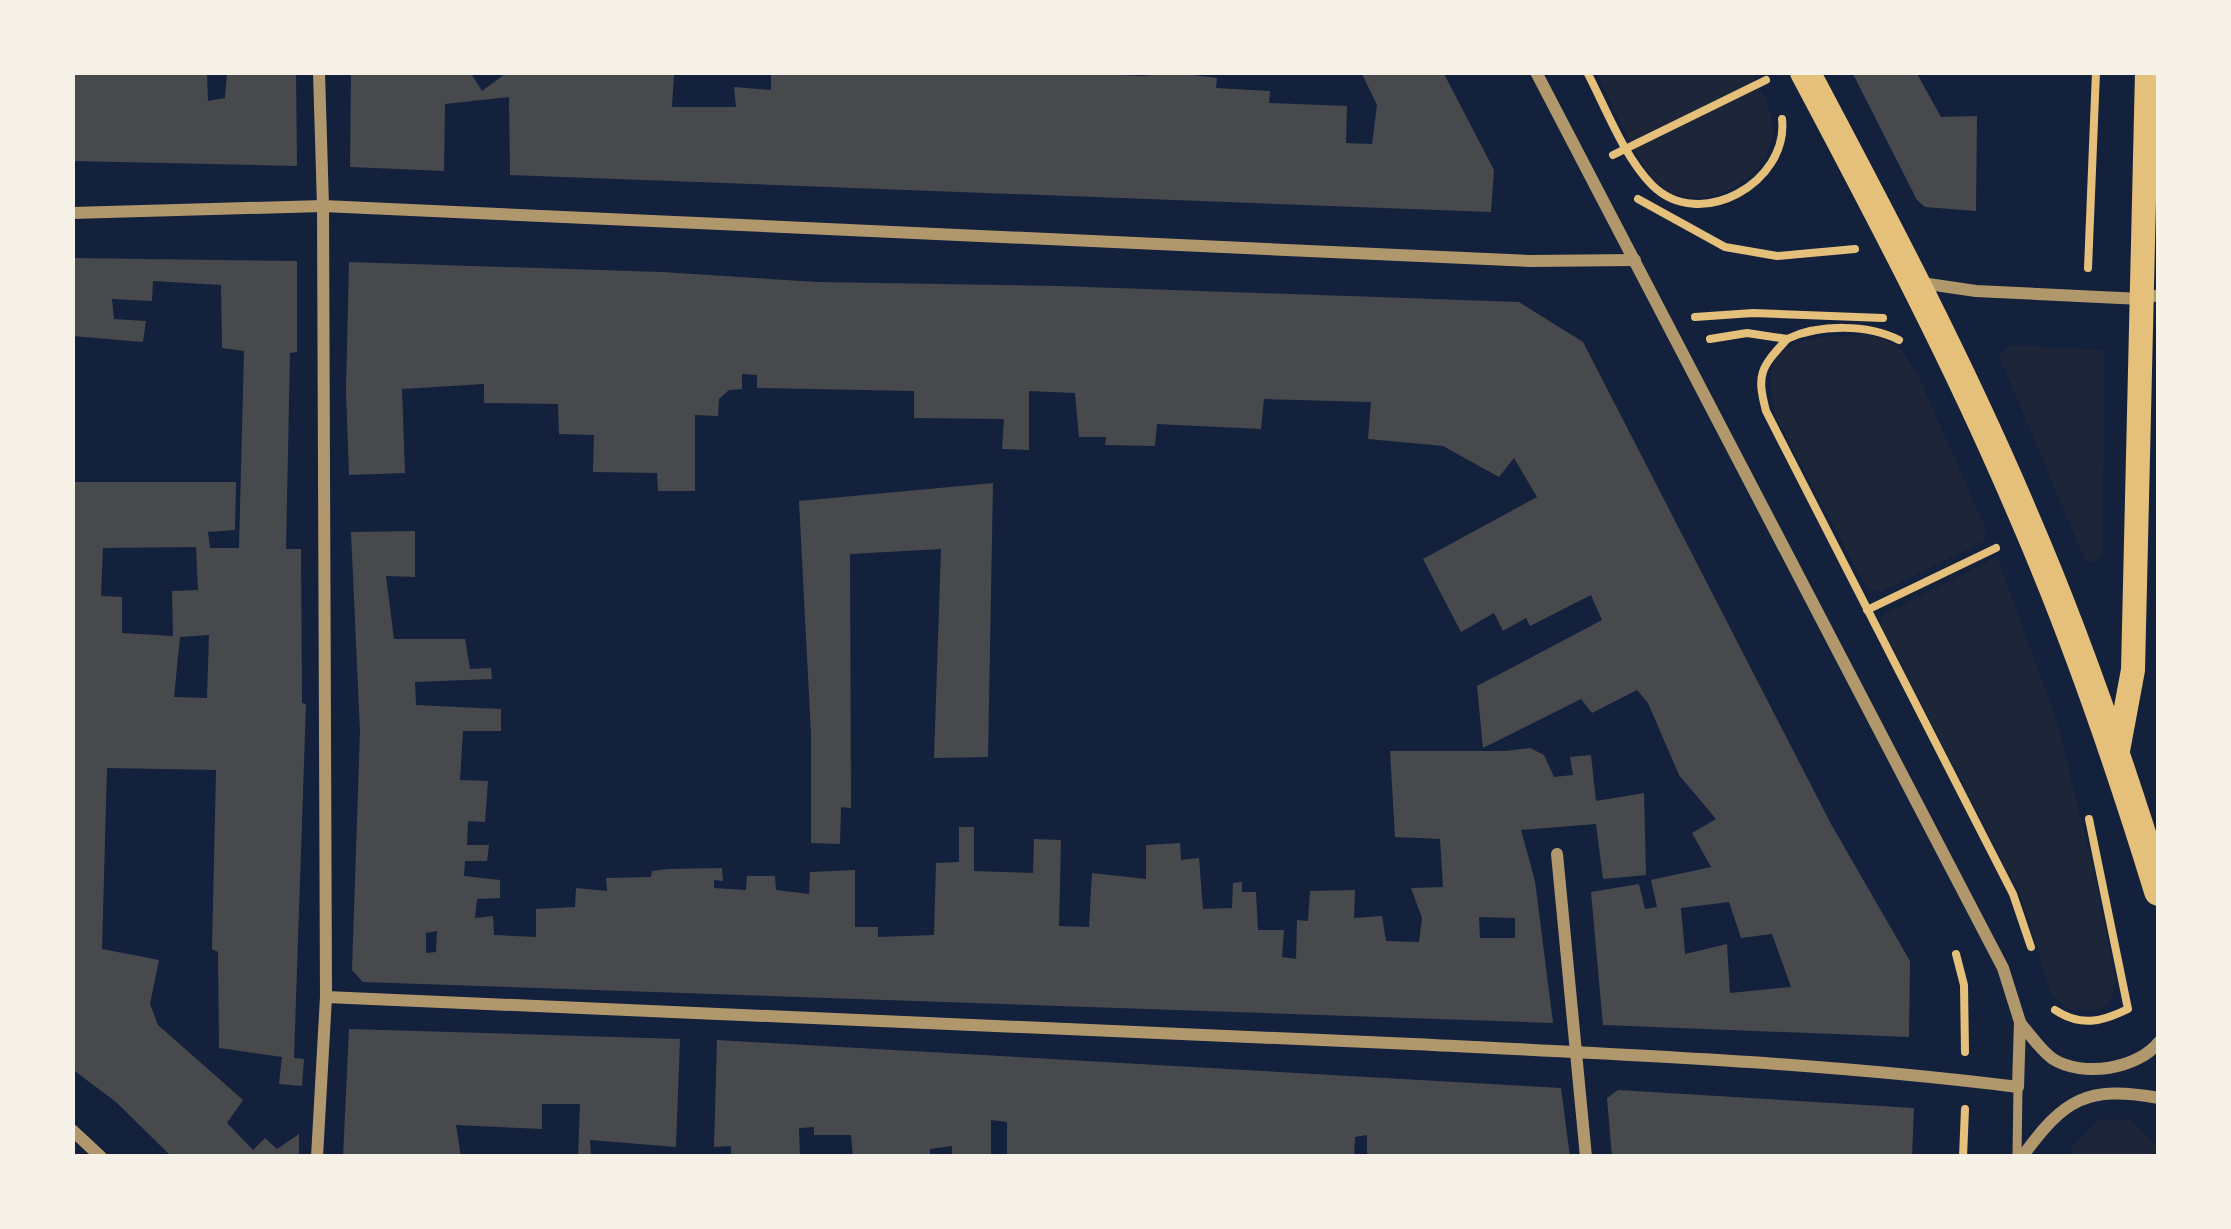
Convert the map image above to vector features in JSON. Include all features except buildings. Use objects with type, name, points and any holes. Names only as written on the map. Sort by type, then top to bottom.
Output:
[{"type":"main road","points":[[2117,756],[2133,670],[2150,297],[2147,72]]},
{"type":"main road","points":[[1784,75],[1891,238],[2024,517],[2117,756],[2159,892]]},
{"type":"street","points":[[317,1157],[326,998],[319,72]]},
{"type":"street","points":[[326,998],[800,1021],[979,1022],[1575,1052],[2018,1087],[2020,1022],[2003,968],[1536,72]]},
{"type":"street","points":[[72,213],[323,206],[1530,261],[1635,260]]},
{"type":"street","points":[[1912,281],[1976,291],[2150,297]]},
{"type":"street","points":[[1557,854],[1586,1157]]},
{"type":"street","points":[[2020,1022],[2054,1060],[2082,1066],[2119,1068],[2159,1042]]},
{"type":"street","points":[[2019,1157],[2051,1116],[2087,1095],[2127,1092],[2159,1098]]},
{"type":"street","points":[[72,1130],[101,1157]]},
{"type":"lane","points":[[2018,1087],[2019,1157]]},
{"type":"path","points":[[1587,72],[1628,151],[1654,187],[1668,196],[1715,203],[1735,197],[1767,171],[1781,144],[1784,75],[1628,151],[1600,159]]},
{"type":"path","points":[[2086,296],[2096,72]]},
{"type":"path","points":[[1603,199],[1626,191],[1724,247],[1777,256],[1866,249],[1891,238]]},
{"type":"path","points":[[1658,310],[1687,317],[1753,313],[1883,317]]},
{"type":"path","points":[[1902,342],[1876,328],[1800,333],[1787,339],[1762,368],[1759,386],[1766,411],[2013,894],[2036,962]]},
{"type":"path","points":[[1691,342],[1747,333],[1787,339]]},
{"type":"path","points":[[1868,610],[1998,543],[2007,567]]},
{"type":"path","points":[[2043,999],[2059,1014],[2080,1022],[2104,1021],[2128,1009],[2084,799]]},
{"type":"path","points":[[1963,1157],[1966,1081]]},
{"type":"shaded area","points":[[1596,72],[1752,72],[1771,117],[1769,150],[1746,179],[1730,189],[1694,198],[1676,194],[1660,185],[1641,162]]},
{"type":"shaded area","points":[[1876,334],[1902,350],[1920,380],[1986,529],[1985,541],[1881,592],[1867,589],[1777,419],[1771,391],[1772,370],[1792,345],[1830,336]]},
{"type":"shaded area","points":[[2009,345],[2104,350],[2103,553],[2092,563],[2085,560],[1999,356]]},
{"type":"shaded area","points":[[1997,557],[2057,722],[2094,871],[2116,984],[2111,1000],[2100,1010],[2068,1009],[2051,994],[2021,897],[1881,625],[1883,615]]},
{"type":"shaded area","points":[[2130,1119],[2158,1148],[2158,1157],[2071,1157],[2071,1147],[2099,1120]]}]
